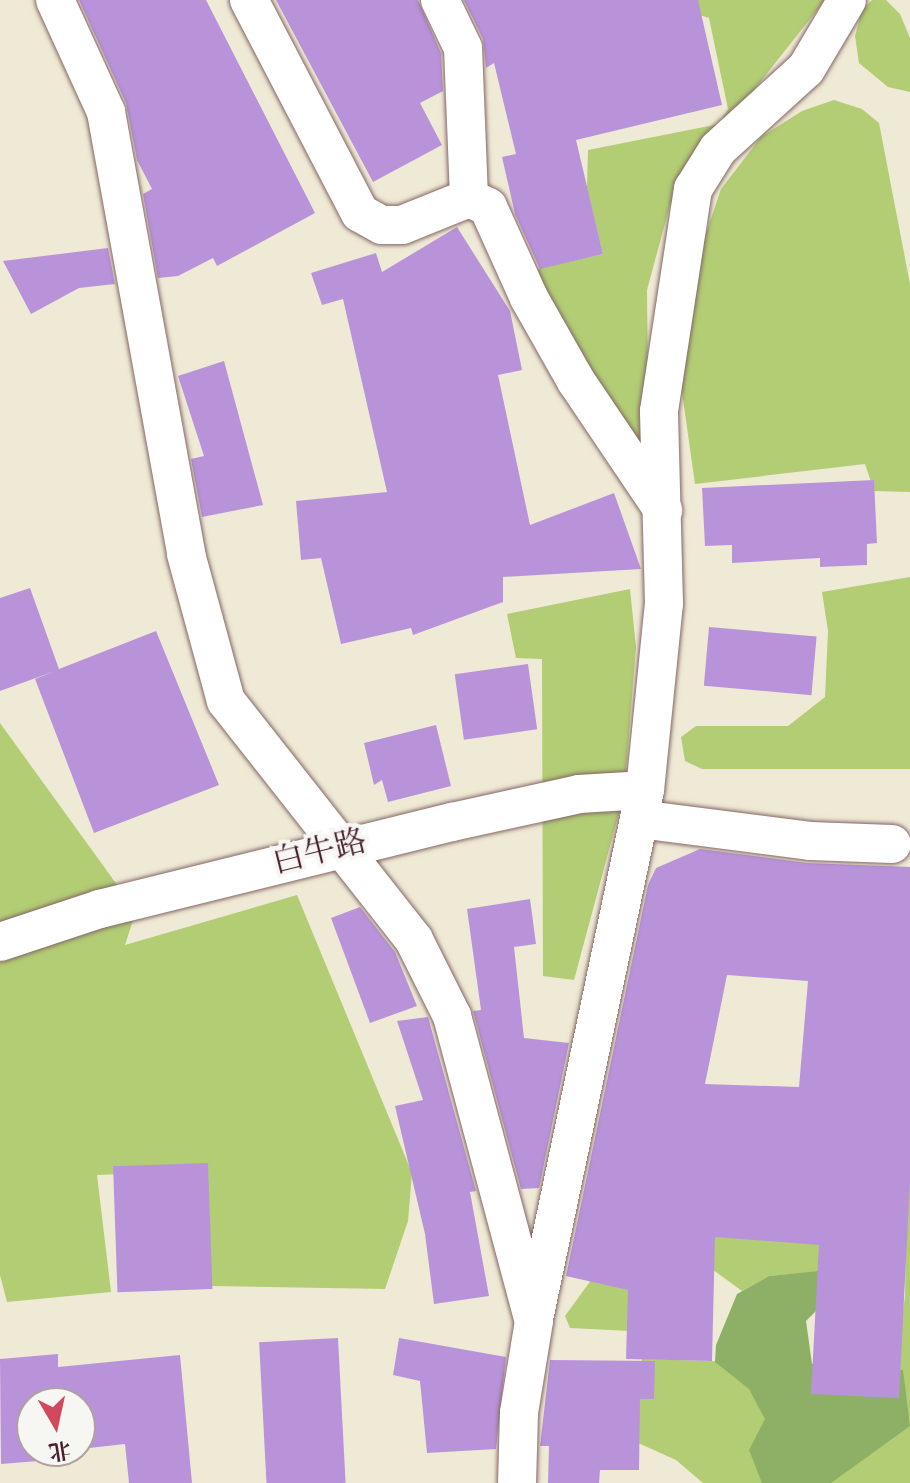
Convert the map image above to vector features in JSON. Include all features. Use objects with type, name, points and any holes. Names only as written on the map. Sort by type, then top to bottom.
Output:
[{"type":"street","points":[[55,0],[106,112],[186,554],[226,701],[414,940],[452,1016],[534,1321]]},
{"type":"street","points":[[249,0],[360,213],[382,225],[402,225],[469,198],[488,207],[529,298],[576,381],[663,511]]},
{"type":"street","points":[[440,0],[463,48],[469,198]]},
{"type":"street","points":[[517,1483],[519,1413],[534,1321],[642,805],[664,604],[659,411],[693,189],[718,149],[806,69],[847,0]]},
{"type":"street","name":"白牛路","points":[[0,942],[100,909],[579,794],[810,841],[892,844]]},
{"type":"green space","points":[[653,0],[825,0],[705,152],[670,205],[647,290],[649,465],[528,271],[603,254],[587,188],[588,150],[719,124],[728,109],[709,18]]},
{"type":"green space","points":[[872,0],[886,0],[900,14],[910,38],[910,92],[888,87],[859,63],[855,36],[862,10]]},
{"type":"green space","points":[[834,100],[862,109],[879,123],[910,284],[910,492],[874,491],[865,464],[695,484],[681,385],[692,275],[721,189],[761,137],[802,111]]},
{"type":"green space","points":[[910,577],[910,769],[702,769],[685,761],[681,737],[696,726],[788,726],[825,697],[828,631],[822,592]]},
{"type":"green space","points":[[630,589],[636,647],[624,794],[574,980],[543,976],[542,659],[516,658],[507,614]]},
{"type":"green space","points":[[0,723],[136,911],[125,945],[297,895],[412,1173],[408,1221],[385,1289],[210,1286],[198,1171],[97,1175],[111,1292],[7,1302],[0,1275]]},
{"type":"green space","points":[[910,1007],[910,1483],[703,1483],[676,1460],[636,1442],[642,1359],[875,1366],[896,1353],[905,1297]]},
{"type":"green space","points":[[629,1228],[844,1241],[844,1269],[769,1276],[742,1291],[701,1261],[630,1331],[570,1328],[565,1316]]},
{"type":"green space","points":[[838,1269],[835,1292],[806,1321],[812,1364],[903,1370],[910,1426],[831,1483],[762,1483],[749,1450],[765,1419],[749,1389],[715,1362],[716,1345],[737,1294],[769,1276]]},
{"type":"building","points":[[79,0],[206,0],[315,213],[217,266],[213,258],[178,276],[158,278],[143,194],[152,189],[137,160],[126,103]]},
{"type":"building","points":[[276,0],[418,0],[441,53],[443,91],[420,103],[442,145],[373,182]]},
{"type":"building","points":[[464,0],[698,0],[722,105],[576,140],[603,254],[540,269],[515,214],[502,157],[516,154],[494,63],[486,68],[483,39]]},
{"type":"building","points":[[457,227],[510,311],[522,370],[498,375],[530,525],[614,493],[641,569],[503,577],[503,602],[413,635],[411,628],[341,644],[321,558],[301,560],[296,501],[387,492],[343,299],[322,305],[311,273],[376,253],[382,272]]},
{"type":"building","points":[[108,248],[115,284],[79,288],[31,314],[3,261]]},
{"type":"building","points":[[224,361],[263,505],[202,517],[191,459],[204,456],[178,376]]},
{"type":"building","points":[[874,480],[877,543],[867,544],[867,565],[820,567],[820,558],[732,563],[732,545],[705,546],[702,488]]},
{"type":"building","points":[[30,588],[59,669],[156,631],[219,785],[94,833],[35,679],[55,671],[0,691],[0,598]]},
{"type":"building","points":[[709,627],[817,636],[811,695],[704,686]]},
{"type":"building","points":[[528,664],[537,729],[464,740],[455,674]]},
{"type":"building","points":[[436,725],[451,786],[388,802],[382,780],[374,785],[364,743]]},
{"type":"building","points":[[700,849],[807,863],[910,867],[910,1181],[899,1398],[811,1394],[819,1245],[715,1237],[712,1361],[626,1359],[628,1290],[566,1276],[648,885],[656,868]],"holes":[[[727,975],[808,981],[799,1087],[705,1084]]]},
{"type":"building","points":[[530,899],[536,944],[514,947],[524,1038],[569,1043],[539,1188],[521,1189],[473,1011],[481,1010],[467,909]]},
{"type":"building","points":[[360,907],[395,952],[417,1006],[370,1023],[331,918]]},
{"type":"building","points":[[428,1017],[476,1191],[470,1192],[489,1296],[434,1304],[425,1234],[395,1106],[423,1100],[397,1021]]},
{"type":"building","points":[[208,1163],[212,1289],[117,1292],[113,1166]]},
{"type":"building","points":[[338,1338],[346,1483],[266,1483],[259,1342]]},
{"type":"building","points":[[399,1338],[506,1357],[496,1449],[427,1453],[420,1381],[393,1375]]},
{"type":"building","points":[[58,1354],[58,1367],[180,1355],[192,1483],[129,1483],[125,1444],[96,1447],[96,1387],[16,1387],[16,1463],[1,1464],[0,1359]]},
{"type":"building","points":[[550,1360],[655,1361],[654,1399],[640,1399],[639,1470],[600,1470],[599,1483],[548,1483],[549,1446],[540,1446]]}]
